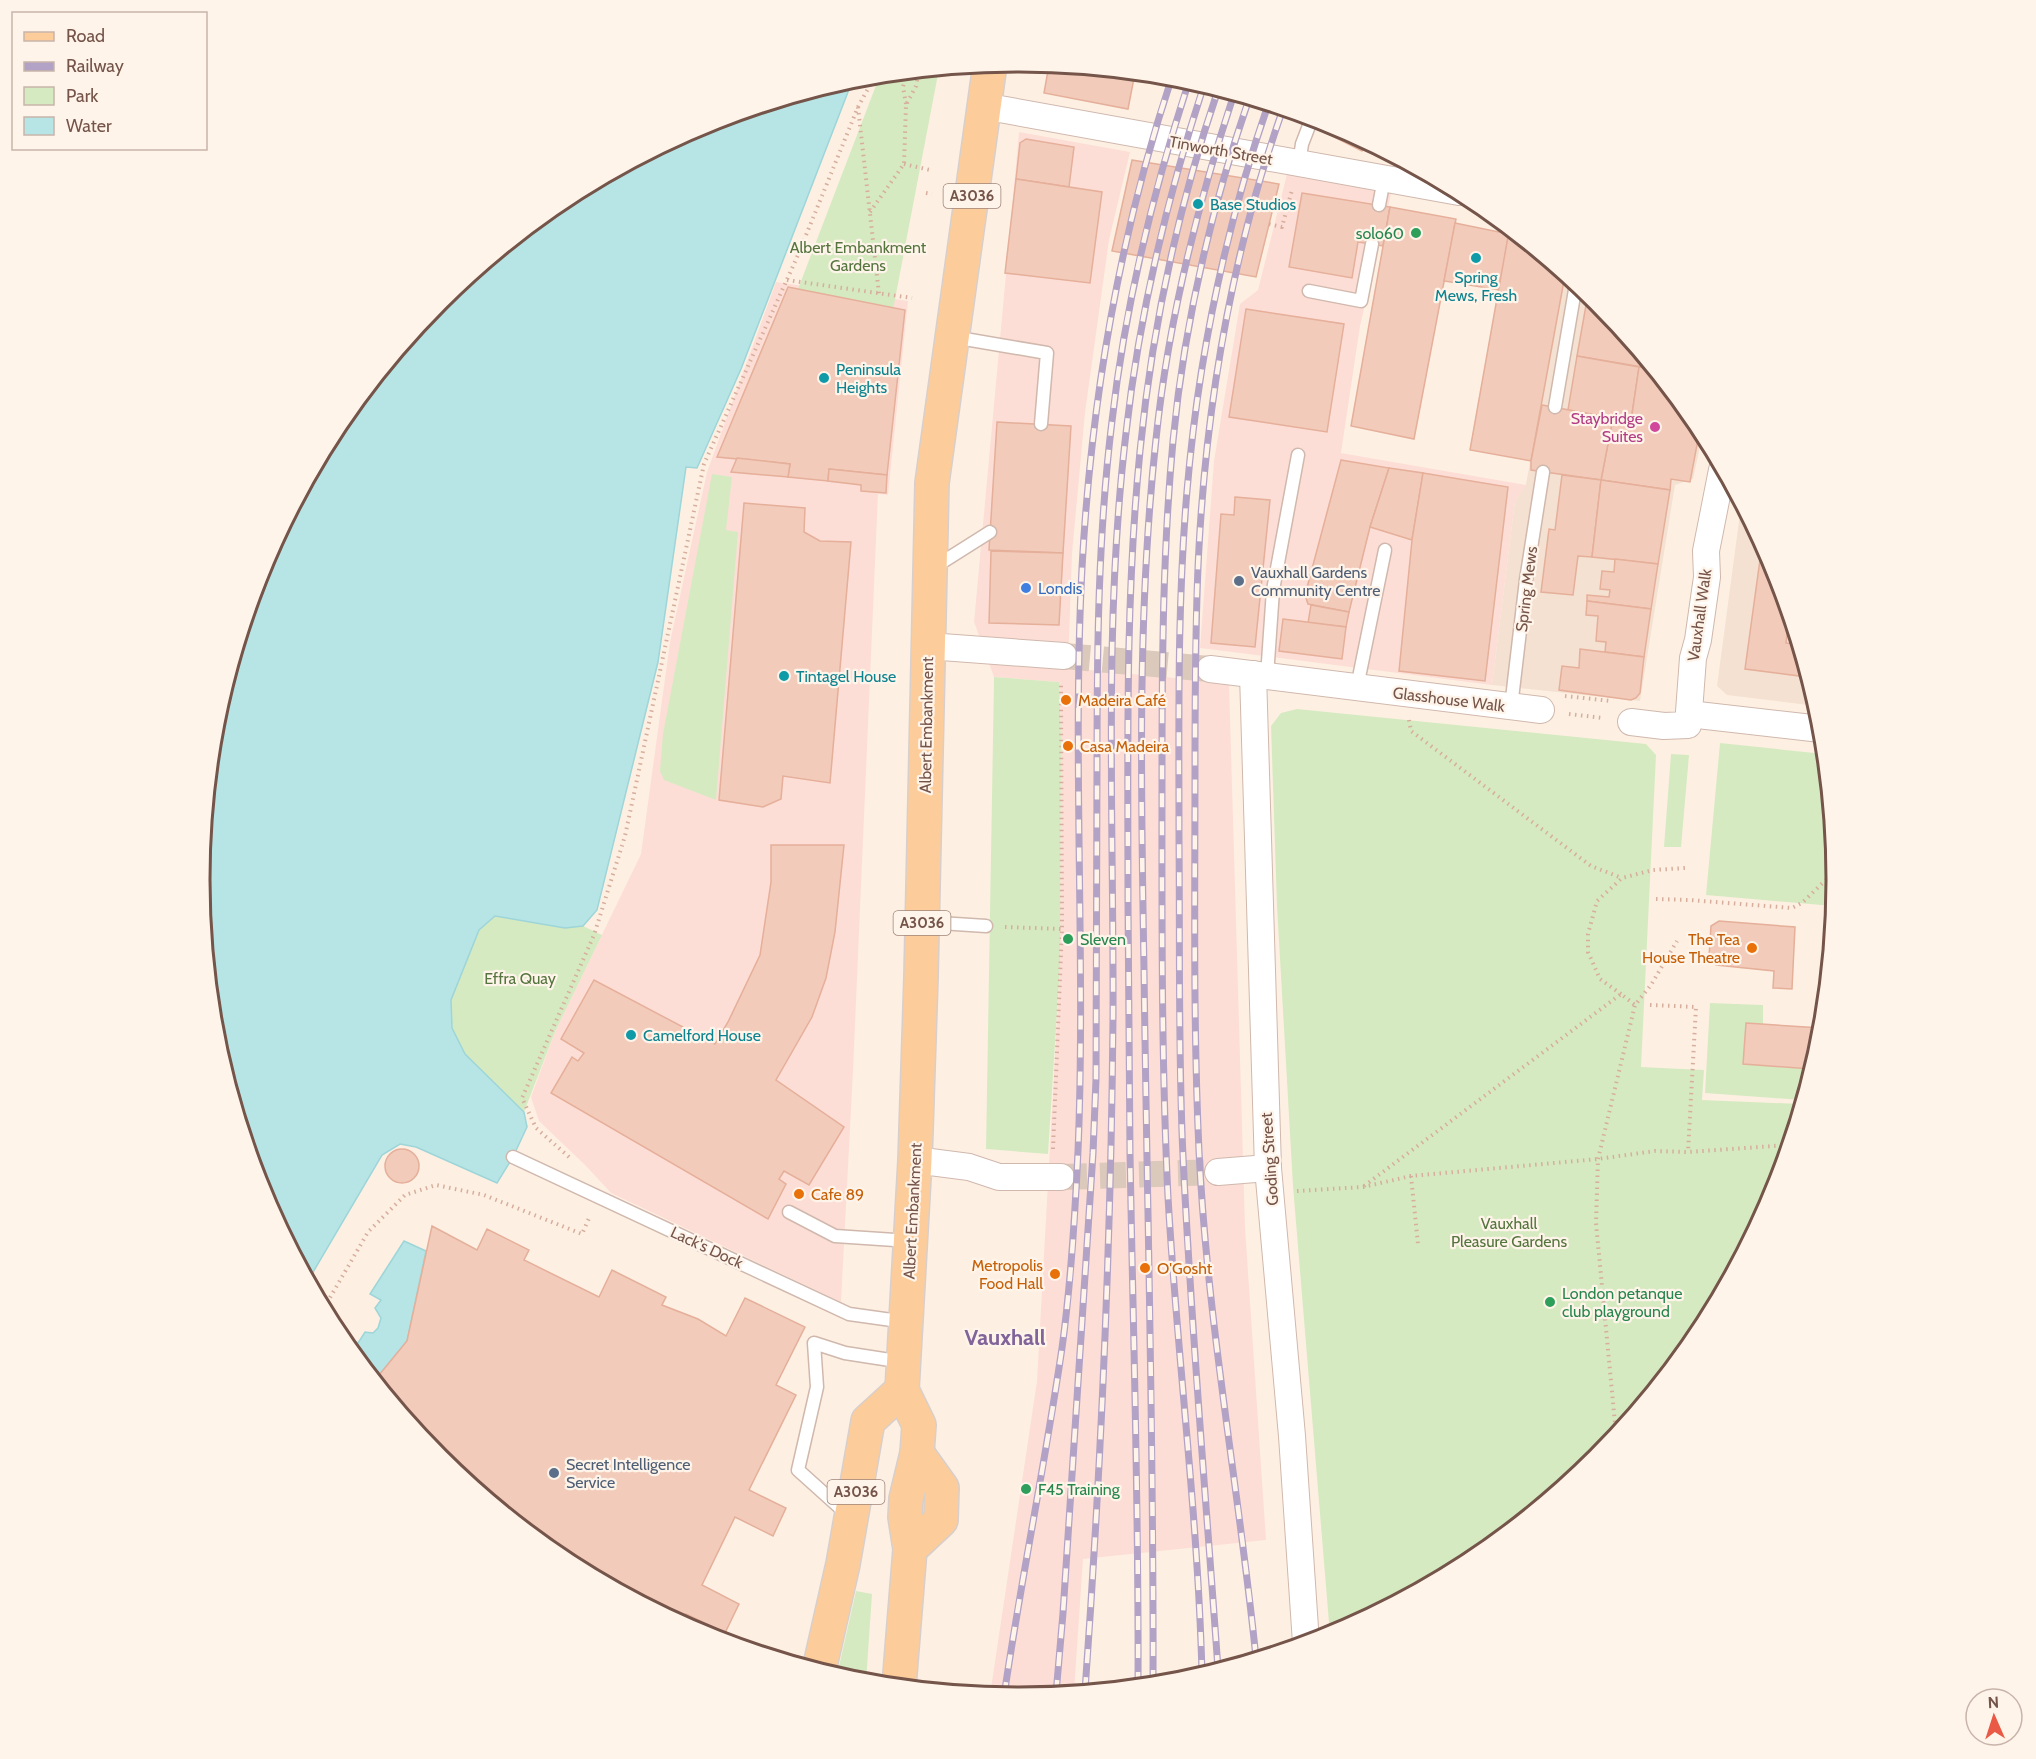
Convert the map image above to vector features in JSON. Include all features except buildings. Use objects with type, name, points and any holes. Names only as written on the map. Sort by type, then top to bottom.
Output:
[{"type":"main road","name":"Albert Embankment","points":[[903,1376],[915,1160],[932,483],[988,73]]},
{"type":"main road","points":[[900,1678],[910,1549],[941,1520],[942,1488],[917,1453],[919,1425],[903,1376]]},
{"type":"main road","name":"A3036","points":[[821,1662],[851,1518],[868,1421],[903,1376]]},
{"type":"street","name":"Tinworth Street","points":[[983,106],[1434,188]]},
{"type":"street","name":"Vauxhall Walk","points":[[1688,720],[1693,658],[1698,640],[1707,577],[1706,551],[1720,481]]},
{"type":"street","points":[[928,646],[1063,656]]},
{"type":"street","name":"Glasshouse Walk","points":[[1210,669],[1357,687],[1512,699],[1541,711]]},
{"type":"street","name":"Goding Street","points":[[1260,675],[1269,1181],[1292,1425],[1305,1634]]},
{"type":"street","points":[[1631,722],[1664,726],[1688,720],[1811,728]]},
{"type":"street","points":[[915,1160],[969,1167],[999,1177],[1057,1177]]},
{"type":"street","points":[[1218,1172],[1269,1181]]},
{"type":"lane","points":[[1299,164],[1302,144],[1309,126]]},
{"type":"lane","points":[[1379,205],[1384,179]]},
{"type":"lane","points":[[1309,291],[1361,300],[1372,244]]},
{"type":"lane","points":[[1555,407],[1574,295]]},
{"type":"lane","points":[[952,336],[1047,353],[1041,424]]},
{"type":"lane","points":[[1260,675],[1298,455]]},
{"type":"lane","name":"Spring Mews","points":[[1512,699],[1526,580],[1543,472]]},
{"type":"lane","points":[[930,569],[990,532]]},
{"type":"lane","points":[[1357,687],[1385,550]]},
{"type":"lane","points":[[922,922],[986,926]]},
{"type":"lane","name":"Lack's Dock","points":[[513,1157],[849,1314],[907,1322]]},
{"type":"lane","points":[[789,1212],[835,1236],[911,1241]]},
{"type":"lane","points":[[851,1518],[798,1470],[817,1387],[814,1343],[903,1376]]},
{"type":"path","points":[[906,105],[917,79]]},
{"type":"path","points":[[870,212],[904,164],[905,80]]},
{"type":"path","points":[[570,1158],[536,1128],[522,1098],[594,935],[625,836],[704,464],[787,280],[858,107],[869,86]]},
{"type":"path","points":[[858,107],[879,294]]},
{"type":"path","points":[[904,164],[930,170]]},
{"type":"path","points":[[1269,224],[1282,227],[1299,164]]},
{"type":"path","points":[[926,193],[932,194]]},
{"type":"path","points":[[787,280],[912,298]]},
{"type":"path","points":[[1057,1177],[1062,929],[1063,656]]},
{"type":"path","points":[[1512,699],[1614,701]]},
{"type":"path","points":[[1541,711],[1631,722]]},
{"type":"path","points":[[1408,714],[1411,731],[1591,866],[1622,878]]},
{"type":"path","points":[[1635,1005],[1600,979],[1588,952],[1588,934],[1597,901],[1622,878],[1653,870],[1685,868]]},
{"type":"path","points":[[1656,899],[1792,908],[1802,903],[1826,880]]},
{"type":"path","points":[[986,926],[1062,929]]},
{"type":"path","points":[[1615,1423],[1596,1223],[1598,1159],[1635,1005],[1651,985],[1677,941]]},
{"type":"path","points":[[1363,1187],[1621,994]]},
{"type":"path","points":[[1650,1005],[1696,1007],[1688,1152]]},
{"type":"path","points":[[1269,1181],[1363,1187],[1411,1176],[1598,1159],[1655,1151],[1688,1152],[1781,1146]]},
{"type":"path","points":[[1411,1176],[1418,1244]]},
{"type":"path","points":[[329,1299],[368,1232],[405,1195],[436,1185],[484,1195],[582,1234],[600,1197]]},
{"type":"shaded area","points":[[1019,132],[1130,152],[1109,240],[1085,413],[1072,554],[1068,668],[1229,683],[1245,1227],[1266,1540],[1083,1559],[1074,1685],[1071,1685],[991,1686],[1037,1381],[1060,965],[1061,738],[1059,682],[994,677],[974,622]]},
{"type":"shaded area","points":[[1288,170],[1392,190],[1360,326],[1341,453],[1526,485],[1515,501],[1492,685],[1200,648],[1214,461],[1240,304],[1258,290]]},
{"type":"shaded area","points":[[776,282],[908,301],[888,495],[878,494],[841,1302],[611,1193],[539,1121],[531,1097],[555,1032],[641,854],[670,642],[707,472]]},
{"type":"shaded area","points":[[1563,285],[1625,347],[1659,388],[1700,448],[1693,479],[1675,485],[1640,701],[1492,685],[1515,501],[1526,484]]},
{"type":"shaded area","points":[[1739,517],[1764,570],[1783,620],[1806,705],[1727,695],[1717,686]]},
{"type":"green space","name":"Albert Embankment Gardens","points":[[938,77],[892,315],[798,289],[876,85]]},
{"type":"green space","points":[[712,474],[732,477],[726,530],[738,532],[716,800],[664,780],[660,771],[663,734]]},
{"type":"green space","points":[[994,677],[1059,682],[1061,738],[1060,965],[1048,1154],[986,1149]]},
{"type":"green space","name":"Vauxhall Pleasure Gardens","points":[[1297,709],[1646,744],[1656,755],[1641,1067],[1704,1070],[1702,1100],[1793,1104],[1764,1189],[1717,1283],[1659,1371],[1625,1412],[1550,1487],[1467,1551],[1422,1579],[1329,1625],[1293,1186],[1277,906],[1271,726],[1281,713]]},
{"type":"green space","points":[[1720,743],[1815,753],[1824,827],[1825,905],[1706,895]]},
{"type":"green space","points":[[1671,754],[1689,755],[1681,847],[1664,847]]},
{"type":"green space","name":"Effra Quay","points":[[495,916],[565,928],[583,926],[602,935],[555,1032],[524,1112],[465,1054],[452,1028],[451,1000],[479,930]]},
{"type":"green space","points":[[1710,1003],[1763,1005],[1763,1024],[1746,1024],[1743,1064],[1803,1068],[1795,1099],[1705,1093]]},
{"type":"green space","points":[[856,1591],[872,1594],[867,1672],[839,1666]]},
{"type":"water","points":[[848,91],[741,369],[697,468],[686,467],[658,662],[597,910],[583,926],[565,928],[495,916],[479,930],[451,1000],[452,1028],[465,1054],[524,1112],[527,1127],[513,1157],[497,1183],[416,1147],[400,1144],[382,1155],[313,1272],[272,1189],[253,1139],[226,1037],[217,985],[212,932],[210,880],[217,774],[238,671],[253,620],[272,570],[319,476],[377,388],[411,347],[486,272],[569,208],[661,155],[709,133],[758,115]]},
{"type":"water","points":[[404,1241],[426,1251],[407,1341],[380,1374],[357,1343],[365,1332],[373,1333],[378,1328],[381,1318],[375,1308],[381,1300],[370,1294]]},
{"type":"tunnel","points":[[1064,656],[1210,669]]},
{"type":"tunnel","points":[[1061,1177],[1218,1172]]},
{"type":"railway","points":[[1006,1687],[1062,1348],[1074,1225],[1081,1005],[1079,641],[1086,505],[1092,443],[1110,320],[1123,258],[1153,137],[1169,87]]},
{"type":"railway","points":[[1057,1686],[1093,1153],[1096,1079],[1097,679],[1099,593],[1107,464],[1124,335],[1142,249],[1186,90]]},
{"type":"railway","points":[[1085,1684],[1096,1523],[1110,1186],[1113,1018],[1111,725],[1114,579],[1119,506],[1138,345],[1166,214],[1201,94]]},
{"type":"railway","points":[[1138,1677],[1128,903],[1128,677],[1132,564],[1140,451],[1159,314],[1179,223],[1216,97]]},
{"type":"railway","points":[[1153,1675],[1141,770],[1146,571],[1156,439],[1168,351],[1196,222],[1232,101]]},
{"type":"railway","points":[[1202,1665],[1192,1495],[1172,1257],[1166,1143],[1162,928],[1164,604],[1173,441],[1184,354],[1211,225],[1247,106]]},
{"type":"railway","points":[[1217,1661],[1190,1284],[1181,1117],[1180,622],[1187,491],[1206,344],[1226,247],[1266,111]]},
{"type":"railway","points":[[1255,1651],[1216,1342],[1199,1151],[1195,959],[1196,629],[1199,547],[1208,436],[1225,325],[1250,216],[1281,116]]},
{"type":"place","name":"Base Studios","points":[[1198,204]]},
{"type":"place","name":"solo60","points":[[1416,233]]},
{"type":"place","name":"Spring Mews, Fresh","points":[[1476,258]]},
{"type":"place","name":"Peninsula Heights","points":[[824,378]]},
{"type":"place","name":"Staybridge Suites","points":[[1655,427]]},
{"type":"place","name":"Vauxhall Gardens Community Centre","points":[[1239,581]]},
{"type":"place","name":"Londis","points":[[1026,588]]},
{"type":"place","name":"Tintagel House","points":[[784,676]]},
{"type":"place","name":"Madeira Café","points":[[1066,700]]},
{"type":"place","name":"Casa Madeira","points":[[1068,746]]},
{"type":"place","name":"Sleven","points":[[1068,939]]},
{"type":"place","name":"The Tea House Theatre","points":[[1752,948]]},
{"type":"place","name":"Camelford House","points":[[631,1035]]},
{"type":"place","name":"Cafe 89","points":[[799,1194]]},
{"type":"place","name":"O'Gosht","points":[[1145,1268]]},
{"type":"place","name":"Metropolis Food Hall","points":[[1055,1274]]},
{"type":"place","name":"London petanque club playground","points":[[1550,1302]]},
{"type":"place","name":"Secret Intelligence Service","points":[[554,1473]]},
{"type":"place","name":"F45 Training","points":[[1026,1489]]},
{"type":"district","name":"Vauxhall","points":[[1005,1337]]}]
